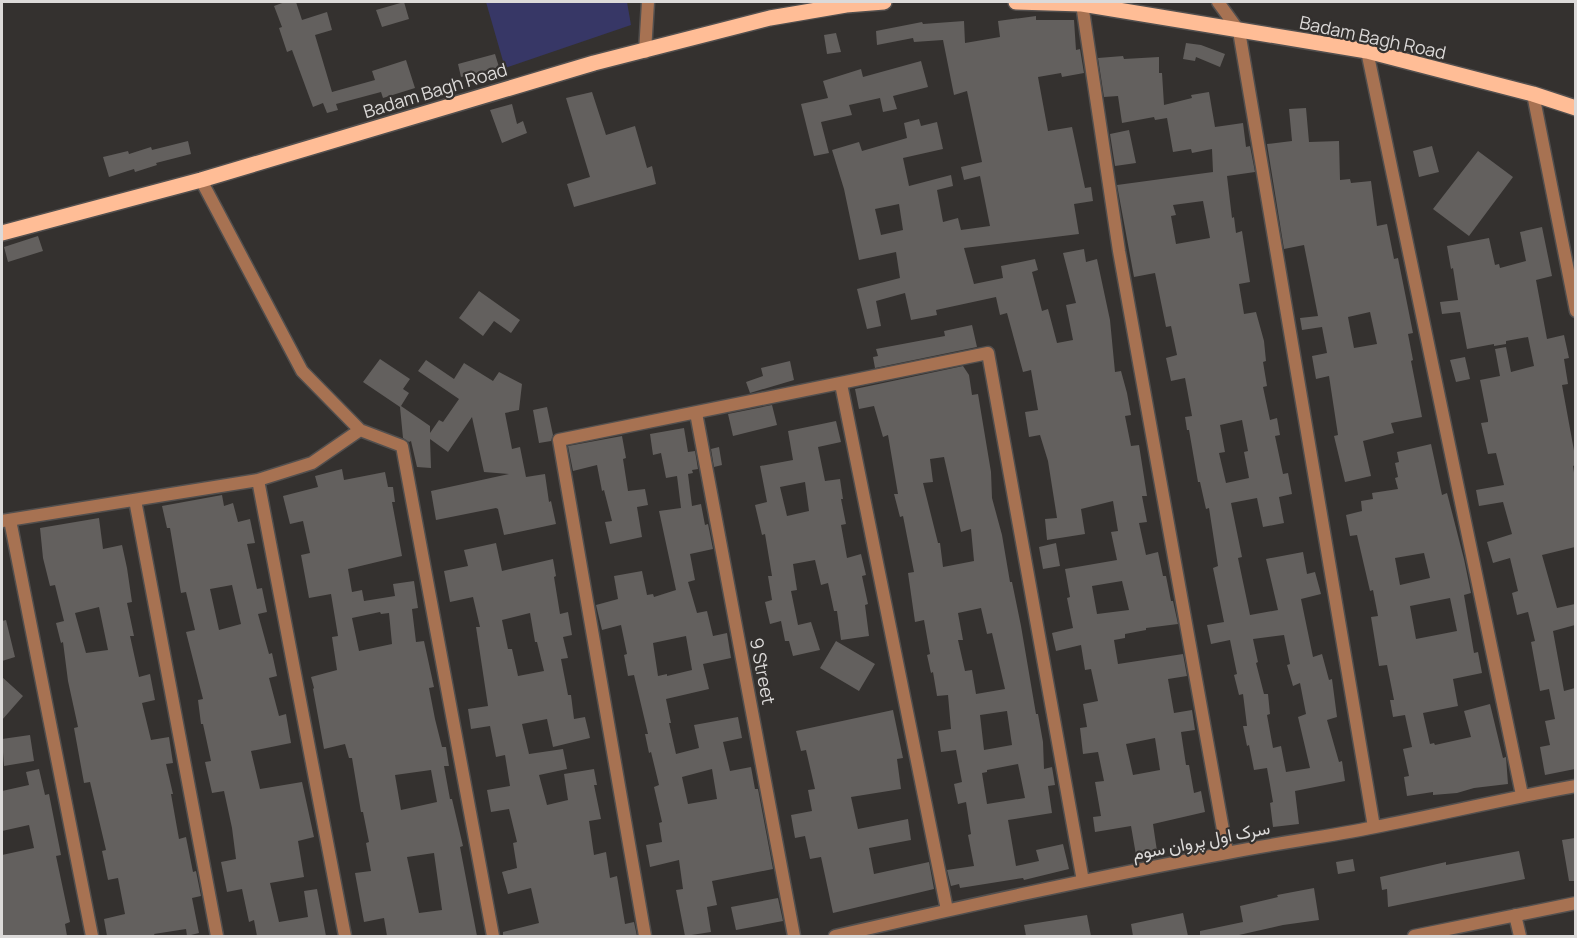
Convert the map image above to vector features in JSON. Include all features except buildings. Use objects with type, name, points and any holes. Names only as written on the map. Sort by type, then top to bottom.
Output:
[{"type":"main road","name":"Badam Bagh Road","points":[[2,233],[201,180],[594,63],[645,52],[770,18],[884,2]]},
{"type":"main road","name":"Badam Bagh Road","points":[[1016,2],[1082,4],[1367,51],[1533,94],[1575,108]]},
{"type":"street","points":[[645,52],[648,2]]},
{"type":"street","points":[[1218,2],[1239,31],[1374,827]]},
{"type":"street","points":[[1082,4],[1119,251],[1227,852]]},
{"type":"street","points":[[1367,51],[1522,795]]},
{"type":"street","points":[[1533,94],[1575,311]]},
{"type":"street","points":[[201,180],[302,371],[360,430],[402,446],[493,936]]},
{"type":"street","points":[[645,936],[558,440],[988,353],[1083,881]]},
{"type":"street","points":[[841,384],[947,910]]},
{"type":"street","name":"9 Street","points":[[696,413],[794,936]]},
{"type":"street","points":[[92,936],[6,520],[258,480],[312,463],[360,430]]},
{"type":"street","points":[[258,480],[345,936]]},
{"type":"street","points":[[135,500],[217,936]]},
{"type":"street","name":"سرک اول پروان سوم","points":[[835,936],[1083,881],[1227,852],[1374,827],[1575,786]]},
{"type":"street","points":[[1414,936],[1575,903]]},
{"type":"street","points":[[1515,915],[1520,936]]},
{"type":"shaded area","points":[[486,2],[627,2],[631,25],[505,68]]}]
